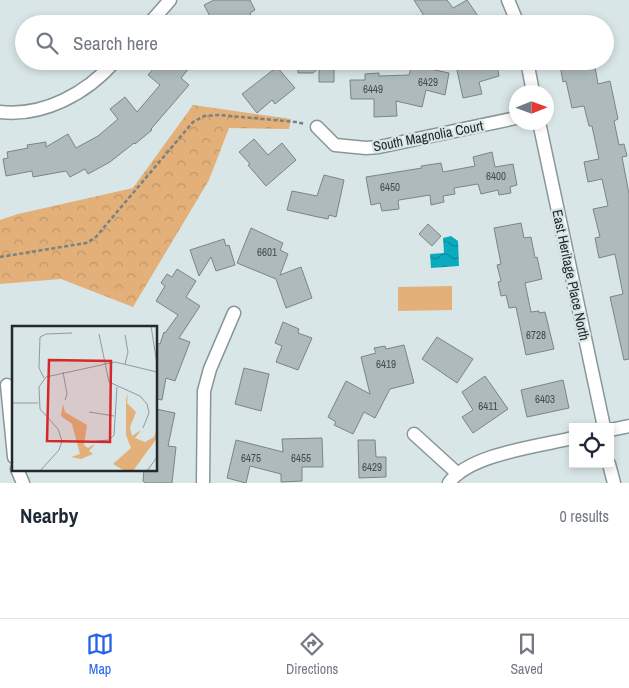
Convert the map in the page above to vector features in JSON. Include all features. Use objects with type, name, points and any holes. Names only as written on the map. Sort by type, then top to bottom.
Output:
[{"type":"street","points":[[157,15],[170,0]]},
{"type":"street","points":[[508,0],[514,15]]},
{"type":"street","points":[[0,112],[38,109],[65,100],[94,82],[106,70]]},
{"type":"street","points":[[528,70],[531,85]]},
{"type":"street","name":"South Magnolia Court","points":[[317,127],[335,145],[366,148],[509,119]]},
{"type":"street","name":"East Heritage Place North","points":[[541,130],[603,423]]},
{"type":"street","points":[[202,483],[204,391],[210,369],[234,314]]},
{"type":"street","points":[[7,385],[12,436]]},
{"type":"street","points":[[614,429],[629,426]]},
{"type":"street","points":[[414,434],[453,478],[475,462],[569,439]]},
{"type":"street","points":[[611,468],[614,483]]},
{"type":"street","points":[[16,470],[23,483]]},
{"type":"path","points":[[0,257],[86,243],[95,238],[193,122],[204,116],[218,115],[296,122],[317,127]]},
{"type":"green space","points":[[193,105],[291,119],[289,129],[229,128],[209,180],[133,307],[61,279],[0,284],[0,220],[18,214],[133,188]]},
{"type":"green space","points":[[452,286],[452,310],[398,311],[398,287]]},
{"type":"water","points":[[451,236],[458,241],[459,266],[431,268],[430,254],[444,253],[443,238]]},
{"type":"building","points":[[214,0],[250,0],[255,10],[250,13],[251,15],[209,15],[204,5]]},
{"type":"building","points":[[414,0],[447,0],[453,8],[467,0],[477,15],[423,15]]},
{"type":"building","points":[[152,70],[188,70],[181,78],[189,85],[152,130],[110,162],[88,174],[85,169],[70,177],[66,171],[33,177],[32,171],[6,176],[3,159],[8,158],[7,152],[28,148],[27,145],[46,142],[46,147],[68,134],[76,148],[98,136],[118,119],[110,109],[125,97],[137,112],[160,85],[148,75]]},
{"type":"building","points":[[273,70],[280,70],[295,88],[275,104],[272,100],[257,113],[242,94]]},
{"type":"building","points":[[298,70],[317,70],[313,73],[298,73]]},
{"type":"building","points":[[319,70],[334,70],[334,82],[319,82]]},
{"type":"building","points":[[410,70],[435,70],[449,73],[445,95],[426,90],[422,107],[396,101],[397,116],[374,117],[374,99],[351,99],[350,80],[365,80],[365,74],[379,73],[379,76],[409,75]]},
{"type":"building","points":[[457,70],[498,70],[499,76],[479,82],[482,94],[463,98]]},
{"type":"building","points":[[561,70],[596,70],[598,84],[610,81],[618,119],[614,121],[619,145],[624,144],[627,156],[622,157],[629,194],[629,359],[624,360],[610,297],[623,294],[615,254],[599,258],[595,238],[600,237],[593,209],[608,206],[602,179],[588,182],[584,162],[599,159],[592,126],[589,126],[584,106],[572,108],[566,81],[563,82]]},
{"type":"building","points":[[254,139],[268,155],[282,143],[296,160],[266,186],[239,152]]},
{"type":"building","points":[[492,152],[495,167],[513,164],[517,185],[510,187],[511,193],[499,195],[498,190],[481,194],[478,184],[454,188],[455,194],[443,196],[444,202],[431,205],[430,195],[399,200],[399,209],[382,211],[380,203],[371,205],[366,177],[441,163],[443,172],[475,166],[473,157]]},
{"type":"building","points":[[324,175],[344,180],[336,217],[329,215],[328,219],[287,210],[292,191],[317,196]]},
{"type":"building","points":[[521,223],[524,238],[531,237],[542,279],[525,283],[531,312],[545,312],[554,349],[526,355],[516,307],[509,308],[506,295],[501,296],[498,282],[501,281],[497,265],[501,264],[494,228]]},
{"type":"building","points":[[428,224],[441,236],[432,246],[419,234]]},
{"type":"building","points":[[251,228],[283,243],[280,250],[288,254],[280,275],[301,267],[312,298],[286,308],[276,279],[237,263]]},
{"type":"building","points":[[224,239],[226,246],[229,245],[235,265],[216,271],[211,257],[199,276],[190,250]]},
{"type":"building","points":[[177,269],[196,281],[186,297],[200,306],[179,338],[190,342],[175,381],[166,378],[162,400],[158,399],[158,344],[160,344],[164,332],[178,315],[156,301],[165,286],[161,283],[167,274],[172,277]]},
{"type":"building","points":[[283,322],[299,329],[298,333],[312,338],[298,370],[276,362],[282,346],[275,343]]},
{"type":"building","points":[[437,337],[473,359],[457,383],[422,359]]},
{"type":"building","points":[[404,345],[414,383],[390,389],[375,418],[364,412],[353,434],[334,425],[336,422],[328,417],[346,381],[370,394],[361,357],[376,353],[374,348],[385,346],[386,349]]},
{"type":"building","points":[[244,368],[269,374],[261,411],[235,404]]},
{"type":"building","points":[[485,376],[508,409],[473,433],[462,417],[473,410],[462,392]]},
{"type":"building","points":[[563,380],[569,408],[527,417],[521,390]]},
{"type":"building","points":[[158,409],[175,413],[168,446],[176,447],[172,483],[145,483],[143,481],[144,470],[158,470]]},
{"type":"building","points":[[322,438],[323,467],[302,467],[302,481],[281,482],[281,474],[250,466],[246,483],[227,478],[236,440],[283,452],[282,439]]},
{"type":"building","points":[[358,440],[375,440],[376,457],[386,457],[386,477],[359,478]]}]
